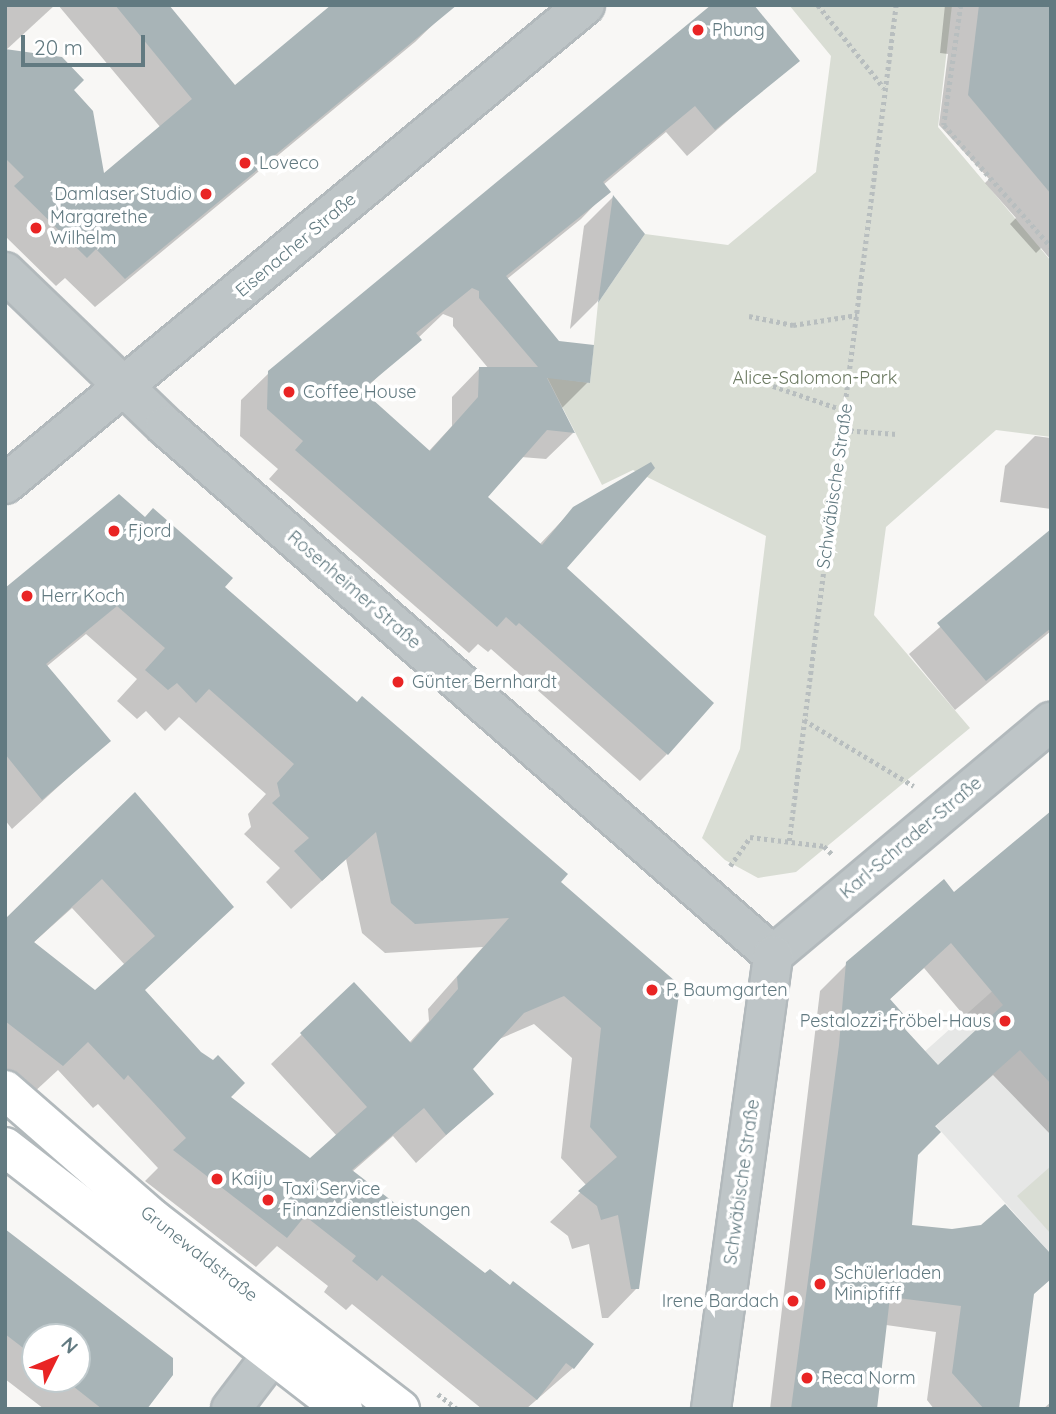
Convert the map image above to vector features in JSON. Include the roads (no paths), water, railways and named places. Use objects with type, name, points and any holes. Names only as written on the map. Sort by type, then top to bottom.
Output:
[{"type":"main road","name":"Grunewaldstraße","points":[[5,1090],[153,1219],[400,1409]]},
{"type":"main road","name":"Grunewaldstraße","points":[[5,1147],[343,1409]]},
{"type":"street","name":"Eisenacher Straße","points":[[5,484],[571,10]]},
{"type":"street","name":"Rosenheimer Straße","points":[[5,272],[124,387],[773,955]]},
{"type":"street","name":"Karl-Schrader-Straße","points":[[773,955],[1051,722]]},
{"type":"street","name":"Schwäbische Straße","points":[[711,1409],[773,955]]},
{"type":"street","points":[[231,1409],[272,1355]]},
{"type":"place","name":"Phung","points":[[698,30]]},
{"type":"place","name":"Loveco","points":[[245,163]]},
{"type":"place","name":"Damlaser Studio","points":[[206,194]]},
{"type":"place","name":"Margarethe Wilhelm","points":[[36,228]]},
{"type":"place","name":"Coffee House","points":[[289,392]]},
{"type":"place","name":"Fjord","points":[[114,531]]},
{"type":"place","name":"Herr Koch","points":[[27,596]]},
{"type":"place","name":"Günter Bernhardt","points":[[398,682]]},
{"type":"place","name":"P. Baumgarten","points":[[652,990]]},
{"type":"place","name":"Pestalozzi-Fröbel-Haus","points":[[1005,1021]]},
{"type":"place","name":"Kaiju","points":[[217,1179]]},
{"type":"place","name":"Taxi Service Finanzdienstleistungen","points":[[268,1200]]},
{"type":"place","name":"Schülerladen Minipfiff","points":[[820,1284]]},
{"type":"place","name":"Irene Bardach","points":[[793,1301]]},
{"type":"place","name":"Reca Norm","points":[[807,1378]]},
{"type":"park label","name":"Alice-Salomon-Park","points":[[815,378]]}]
